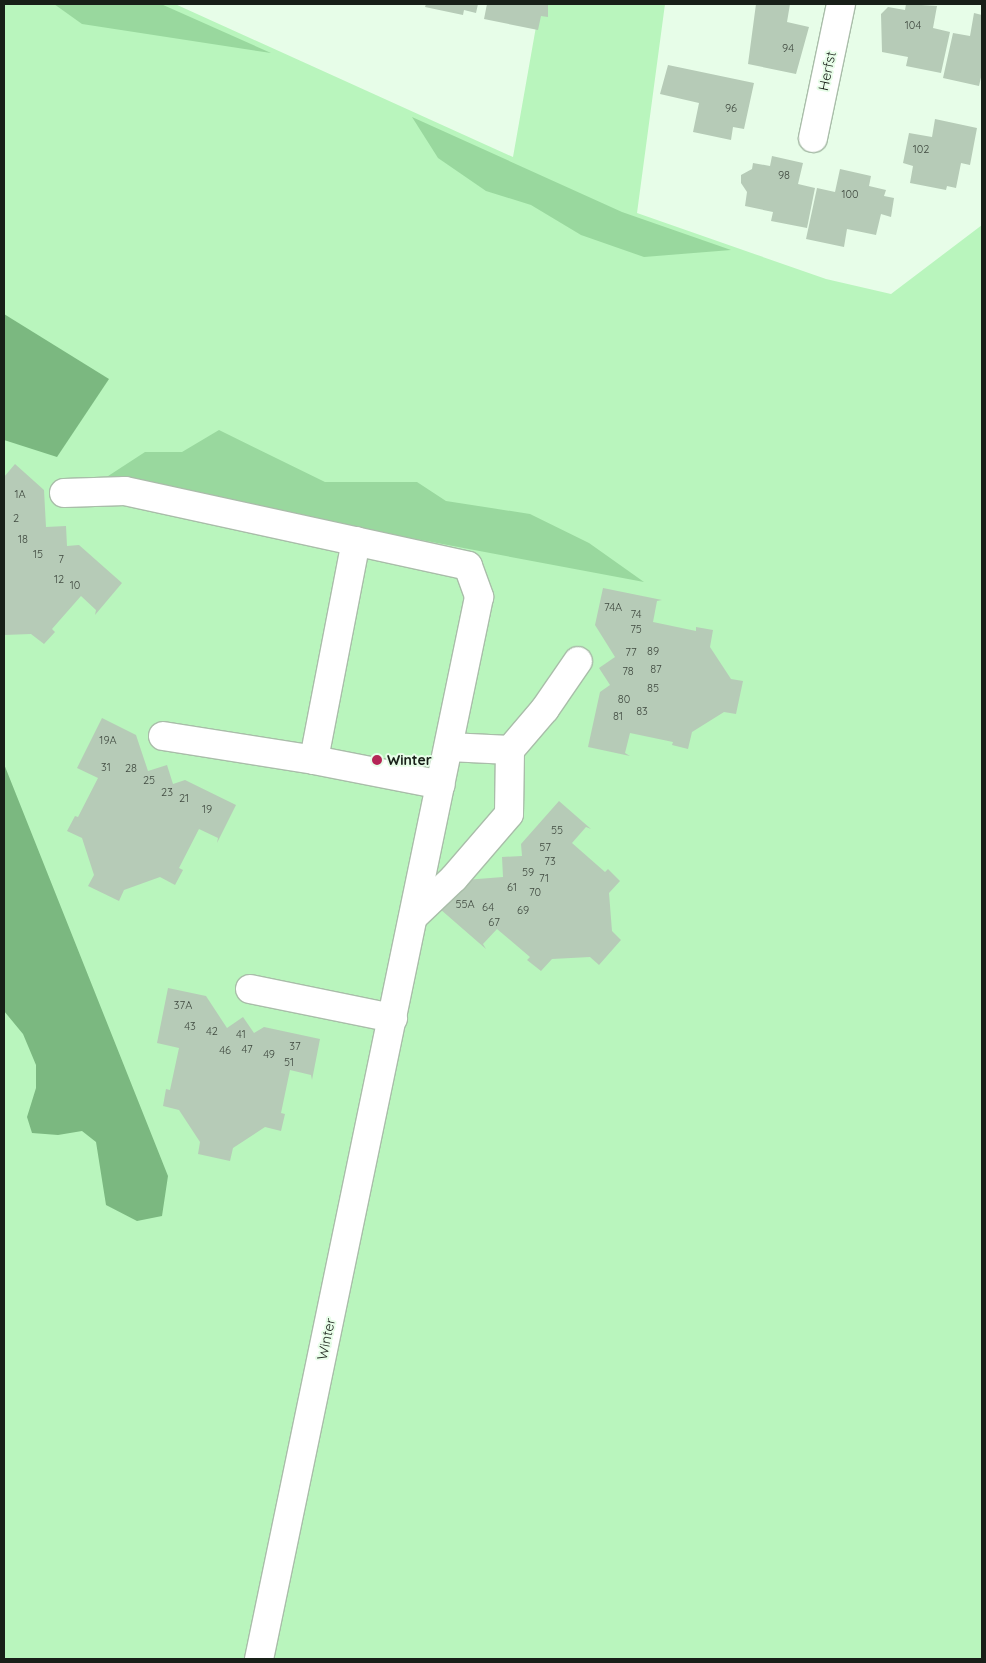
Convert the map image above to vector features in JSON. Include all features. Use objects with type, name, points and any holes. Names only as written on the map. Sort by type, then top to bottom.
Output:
[{"type":"street","name":"Herfst","points":[[814,138],[842,4]]},
{"type":"street","name":"Winter","points":[[64,493],[125,491],[468,566],[479,597],[259,1659]]},
{"type":"street","points":[[314,760],[356,541]]},
{"type":"street","points":[[414,916],[454,878],[509,814],[510,750],[545,709],[578,661]]},
{"type":"street","points":[[163,736],[314,760],[441,785]]},
{"type":"street","points":[[449,747],[510,750]]},
{"type":"street","points":[[250,989],[392,1018]]},
{"type":"shaded area","points":[[4,4],[175,4],[513,157],[540,4],[665,4],[637,213],[826,279],[891,294],[982,225],[982,1659],[4,1659]]},
{"type":"shaded area","points":[[54,4],[161,4],[271,53],[82,24]]},
{"type":"shaded area","points":[[412,117],[622,212],[731,250],[644,257],[581,235],[531,205],[486,191],[438,158]]},
{"type":"shaded area","points":[[4,314],[109,379],[57,457],[4,440]]},
{"type":"shaded area","points":[[219,430],[325,482],[417,482],[446,501],[530,514],[589,543],[644,582],[102,480],[145,452],[182,452]]},
{"type":"shaded area","points":[[4,764],[168,1176],[162,1216],[137,1221],[106,1205],[96,1142],[82,1131],[58,1135],[32,1133],[27,1117],[36,1088],[36,1065],[23,1034],[4,1011]]},
{"type":"building","points":[[426,4],[478,4],[476,13],[464,10],[463,15],[425,7]]},
{"type":"building","points":[[487,4],[548,4],[548,17],[541,16],[538,30],[484,19]]},
{"type":"building","points":[[756,4],[790,4],[787,22],[809,27],[796,74],[748,64]]},
{"type":"building","points":[[906,4],[937,6],[933,28],[950,32],[941,73],[906,66],[908,57],[882,52],[881,14],[888,7],[905,10]]},
{"type":"building","points":[[974,13],[982,15],[982,73],[979,86],[943,78],[953,33],[970,36]]},
{"type":"building","points":[[668,65],[754,83],[744,129],[733,127],[731,140],[693,132],[699,103],[660,94]]},
{"type":"building","points":[[935,119],[977,128],[970,165],[961,163],[956,188],[947,186],[946,190],[910,183],[913,166],[903,163],[909,133],[932,137]]},
{"type":"building","points":[[772,156],[803,163],[798,184],[815,188],[807,228],[771,221],[773,212],[745,206],[747,192],[741,183],[741,175],[752,169],[753,163],[770,166]]},
{"type":"building","points":[[840,169],[871,176],[869,186],[886,190],[884,196],[894,198],[891,217],[881,214],[876,235],[847,229],[844,247],[806,239],[817,188],[835,192]]},
{"type":"building","points":[[15,464],[44,490],[46,527],[66,526],[67,546],[79,545],[122,583],[95,615],[96,610],[81,596],[52,629],[55,632],[44,644],[31,634],[4,635],[4,477]]},
{"type":"building","points":[[603,588],[662,600],[657,601],[653,622],[696,631],[696,627],[713,630],[710,647],[731,679],[743,681],[736,714],[724,712],[692,732],[688,749],[672,745],[673,742],[630,733],[625,753],[630,756],[588,747],[600,692],[610,685],[599,668],[615,657],[595,625]]},
{"type":"building","points":[[102,718],[136,735],[148,771],[167,765],[173,784],[185,780],[236,805],[217,843],[218,838],[199,829],[179,868],[183,870],[175,885],[160,877],[124,890],[119,901],[88,886],[94,875],[82,838],[67,831],[75,816],[78,817],[98,778],[77,768]]},
{"type":"building","points":[[559,801],[591,829],[586,827],[572,843],[605,872],[608,869],[620,881],[609,893],[612,931],[621,940],[599,965],[590,957],[552,959],[541,971],[527,960],[530,957],[497,929],[483,944],[486,949],[440,909],[465,880],[503,877],[502,857],[522,856],[521,844]]},
{"type":"building","points":[[168,988],[206,996],[227,1028],[243,1017],[254,1033],[264,1027],[320,1039],[312,1080],[311,1075],[290,1070],[281,1113],[285,1114],[281,1131],[265,1127],[233,1148],[230,1161],[198,1154],[200,1142],[179,1110],[163,1106],[166,1089],[170,1090],[179,1048],[157,1043]]},
{"type":"place","name":"Winter","points":[[377,760]]}]
